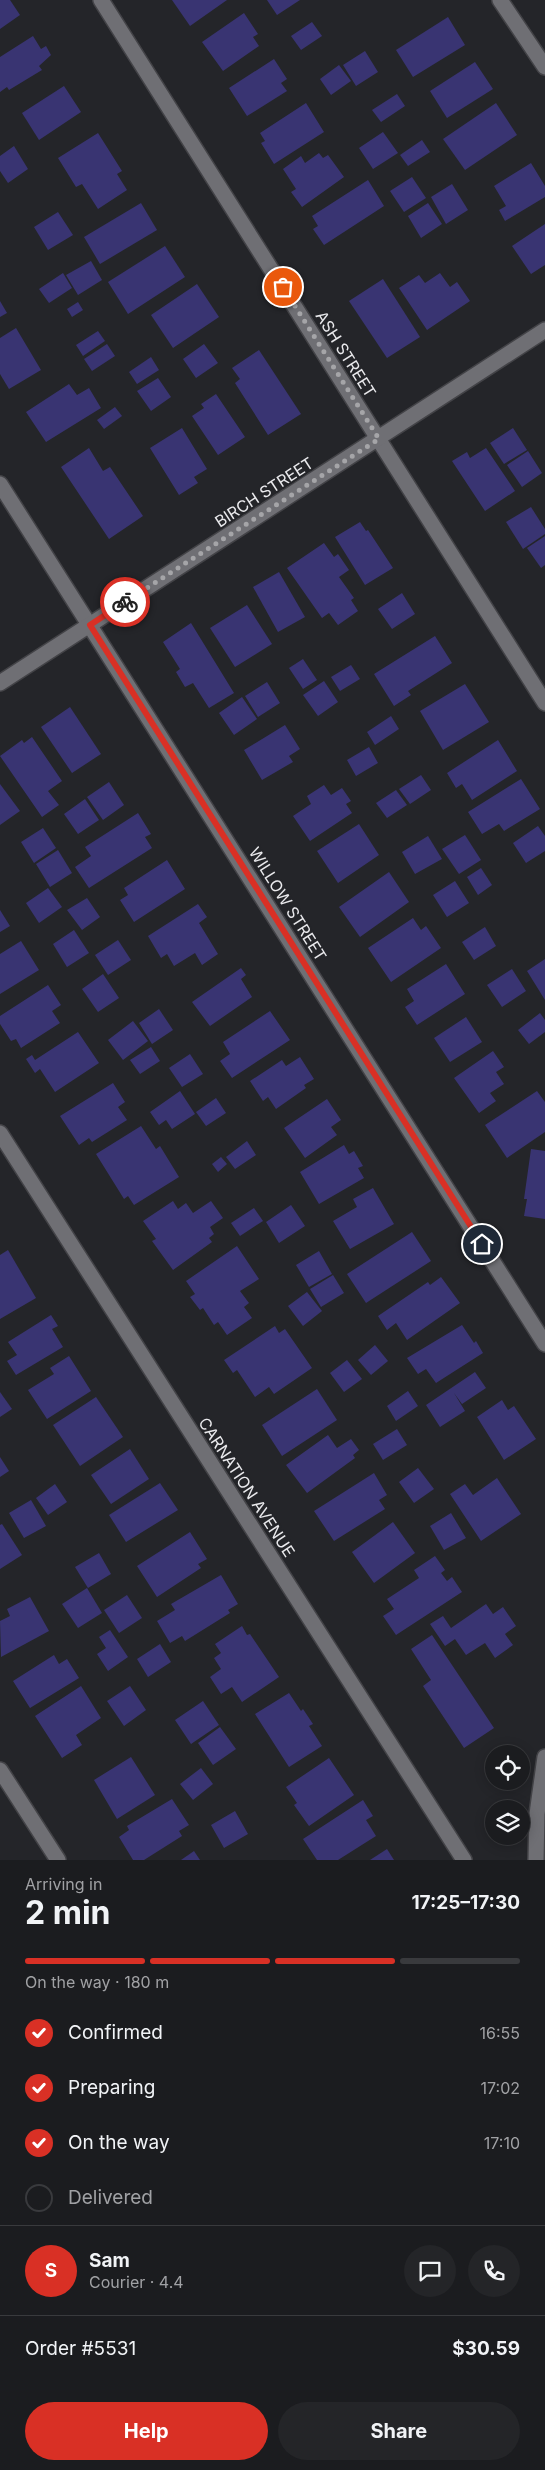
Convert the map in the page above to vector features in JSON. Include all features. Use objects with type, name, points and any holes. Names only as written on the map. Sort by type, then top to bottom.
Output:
[{"type":"street","name":"ASH STREET","points":[[101,0],[545,703]]},
{"type":"street","points":[[500,0],[544,63]]},
{"type":"street","name":"BIRCH STREET","points":[[0,683],[545,330]]},
{"type":"street","name":"WILLOW STREET","points":[[0,484],[545,1344]]},
{"type":"street","name":"CARNATION AVENUE","points":[[0,1133],[464,1860]]},
{"type":"street","points":[[536,1860],[537,1814],[545,1757]]},
{"type":"street","points":[[0,1770],[58,1860]]},
{"type":"building","points":[[0,0],[10,0],[20,15],[0,29]]},
{"type":"building","points":[[172,0],[227,0],[190,26]]},
{"type":"building","points":[[267,0],[300,0],[277,15]]},
{"type":"building","points":[[244,13],[258,34],[253,37],[259,46],[223,71],[202,42]]},
{"type":"building","points":[[448,17],[465,45],[413,77],[396,50]]},
{"type":"building","points":[[312,22],[322,36],[301,50],[291,36]]},
{"type":"building","points":[[33,36],[41,49],[46,46],[51,55],[39,66],[42,70],[9,90],[7,87],[0,92],[0,57]]},
{"type":"building","points":[[365,51],[378,72],[356,86],[343,65]]},
{"type":"building","points":[[274,59],[287,79],[281,83],[287,91],[247,116],[229,88]]},
{"type":"building","points":[[475,62],[493,89],[447,118],[430,91]]},
{"type":"building","points":[[339,65],[351,81],[331,95],[320,79]]},
{"type":"building","points":[[64,86],[81,112],[39,140],[22,113]]},
{"type":"building","points":[[397,94],[405,106],[381,122],[372,110]]},
{"type":"building","points":[[306,103],[324,132],[274,164],[261,143],[265,141],[260,133]]},
{"type":"building","points":[[496,103],[517,135],[465,170],[443,139]]},
{"type":"building","points":[[383,132],[398,153],[373,169],[359,148]]},
{"type":"building","points":[[98,133],[122,171],[117,174],[127,190],[98,209],[82,184],[76,187],[58,158]]},
{"type":"building","points":[[422,140],[430,152],[408,166],[400,155]]},
{"type":"building","points":[[14,146],[28,169],[8,183],[0,171],[0,156]]},
{"type":"building","points":[[319,153],[323,158],[328,155],[344,177],[302,207],[291,192],[296,189],[283,169],[301,156],[305,163]]},
{"type":"building","points":[[531,163],[545,186],[545,197],[505,221],[499,210],[506,206],[494,186]]},
{"type":"building","points":[[412,177],[426,198],[404,212],[390,191]]},
{"type":"building","points":[[368,180],[384,206],[324,245],[313,229],[318,226],[312,216]]},
{"type":"building","points":[[452,184],[468,210],[446,224],[431,197]]},
{"type":"building","points":[[141,203],[157,230],[100,264],[84,237]]},
{"type":"building","points":[[428,203],[442,224],[421,238],[408,216]]},
{"type":"building","points":[[58,212],[73,235],[48,250],[34,227]]},
{"type":"building","points":[[545,224],[545,265],[531,274],[512,246]]},
{"type":"building","points":[[165,246],[185,277],[128,314],[108,282]]},
{"type":"building","points":[[91,261],[102,280],[78,295],[66,275]]},
{"type":"building","points":[[63,273],[72,288],[49,303],[39,289]]},
{"type":"building","points":[[440,273],[450,287],[457,282],[470,301],[427,330],[399,288],[419,275],[425,283]]},
{"type":"building","points":[[383,279],[420,337],[387,358],[349,301]]},
{"type":"building","points":[[197,284],[219,317],[173,348],[151,315]]},
{"type":"building","points":[[0,301],[7,313],[0,317]]},
{"type":"building","points":[[78,302],[83,310],[72,317],[67,309]]},
{"type":"building","points":[[16,328],[41,370],[9,389],[0,374],[0,338]]},
{"type":"building","points":[[98,331],[105,341],[83,356],[76,345]]},
{"type":"building","points":[[107,344],[115,356],[92,371],[84,359]]},
{"type":"building","points":[[204,344],[218,363],[196,378],[183,359]]},
{"type":"building","points":[[259,350],[301,414],[268,435],[235,383],[240,379],[232,368]]},
{"type":"building","points":[[151,357],[159,370],[137,384],[129,372]]},
{"type":"building","points":[[158,378],[171,397],[151,411],[137,391]]},
{"type":"building","points":[[69,384],[77,395],[89,388],[101,408],[46,442],[26,412]]},
{"type":"building","points":[[216,394],[245,437],[218,455],[192,416],[204,408],[201,404]]},
{"type":"building","points":[[115,407],[122,416],[104,429],[97,420]]},
{"type":"building","points":[[182,428],[207,469],[194,477],[198,483],[179,495],[150,448]]},
{"type":"building","points":[[513,428],[527,450],[504,464],[490,443]]},
{"type":"building","points":[[89,448],[103,471],[110,467],[143,516],[109,539],[61,467]]},
{"type":"building","points":[[486,448],[515,491],[485,511],[452,461],[467,452],[470,458]]},
{"type":"building","points":[[528,451],[542,473],[522,487],[507,465]]},
{"type":"building","points":[[531,507],[545,529],[545,534],[523,549],[506,522]]},
{"type":"building","points":[[360,522],[366,531],[368,530],[393,568],[365,585],[335,537]]},
{"type":"building","points":[[545,536],[545,565],[541,568],[527,548]]},
{"type":"building","points":[[324,543],[334,557],[338,554],[349,570],[339,577],[354,598],[351,600],[358,611],[338,625],[329,613],[322,618],[287,568]]},
{"type":"building","points":[[279,572],[305,617],[278,632],[253,587]]},
{"type":"building","points":[[402,593],[415,614],[392,629],[378,609]]},
{"type":"building","points":[[247,605],[272,644],[235,667],[210,628]]},
{"type":"building","points":[[191,623],[234,693],[209,708],[193,683],[185,687],[176,672],[180,669],[163,642]]},
{"type":"building","points":[[435,636],[452,663],[408,691],[411,695],[394,706],[374,674]]},
{"type":"building","points":[[303,659],[317,680],[303,689],[289,668]]},
{"type":"building","points":[[351,665],[360,679],[340,691],[331,677]]},
{"type":"building","points":[[324,681],[338,702],[318,716],[303,695]]},
{"type":"building","points":[[267,682],[280,703],[258,717],[245,696]]},
{"type":"building","points":[[465,684],[489,722],[443,750],[420,711]]},
{"type":"building","points":[[242,697],[257,719],[234,735],[219,713]]},
{"type":"building","points":[[70,707],[101,754],[72,773],[41,727]]},
{"type":"building","points":[[391,716],[399,729],[375,745],[367,732]]},
{"type":"building","points":[[285,725],[300,749],[289,756],[293,762],[262,780],[244,750]]},
{"type":"building","points":[[32,737],[62,781],[48,791],[59,805],[42,817],[0,756],[22,740],[24,743]]},
{"type":"building","points":[[498,740],[517,771],[472,800],[462,784],[456,788],[447,773]]},
{"type":"building","points":[[369,747],[378,763],[356,776],[347,760]]},
{"type":"building","points":[[421,775],[431,790],[410,804],[399,789]]},
{"type":"building","points":[[521,779],[540,809],[504,831],[499,824],[482,834],[468,812]]},
{"type":"building","points":[[109,782],[124,805],[103,820],[87,797]]},
{"type":"building","points":[[0,784],[20,811],[0,825]]},
{"type":"building","points":[[324,785],[331,795],[342,788],[351,801],[346,804],[352,813],[310,841],[293,816],[311,804],[307,796]]},
{"type":"building","points":[[396,790],[407,805],[387,818],[376,803]]},
{"type":"building","points":[[85,799],[99,820],[78,834],[64,814]]},
{"type":"building","points":[[138,813],[151,834],[145,837],[152,848],[89,888],[75,867],[91,856],[85,847]]},
{"type":"building","points":[[359,824],[379,855],[338,883],[317,851]]},
{"type":"building","points":[[538,826],[545,836],[545,851],[526,863],[513,843]]},
{"type":"building","points":[[43,828],[56,848],[34,863],[21,842]]},
{"type":"building","points":[[465,835],[481,860],[459,874],[442,849]]},
{"type":"building","points":[[428,836],[442,859],[415,874],[402,852]]},
{"type":"building","points":[[58,850],[72,873],[50,887],[36,864]]},
{"type":"building","points":[[167,860],[185,889],[134,922],[120,900],[128,895],[124,888]]},
{"type":"building","points":[[481,868],[492,885],[478,895],[467,877]]},
{"type":"building","points":[[389,872],[409,902],[360,937],[339,907]]},
{"type":"building","points":[[455,881],[469,903],[447,917],[433,895]]},
{"type":"building","points":[[48,888],[62,907],[39,923],[26,903]]},
{"type":"building","points":[[87,898],[100,917],[82,930],[67,910]]},
{"type":"building","points":[[198,904],[207,917],[199,923],[218,954],[202,965],[195,953],[174,966],[167,954],[161,958],[148,936]]},
{"type":"building","points":[[0,910],[10,926],[0,932]]},
{"type":"building","points":[[413,918],[421,930],[426,926],[441,948],[391,982],[368,948]]},
{"type":"building","points":[[485,927],[496,946],[474,960],[462,942]]},
{"type":"building","points":[[74,930],[89,953],[67,967],[53,944]]},
{"type":"building","points":[[118,940],[131,960],[108,975],[95,955]]},
{"type":"building","points":[[21,941],[39,970],[0,994],[0,954]]},
{"type":"building","points":[[545,959],[545,1000],[527,971]]},
{"type":"building","points":[[446,964],[465,994],[417,1025],[405,1007],[414,1001],[407,989]]},
{"type":"building","points":[[241,968],[246,975],[241,979],[252,997],[210,1026],[192,1002]]},
{"type":"building","points":[[512,969],[526,991],[502,1007],[487,985]]},
{"type":"building","points":[[103,974],[119,998],[98,1012],[82,989]]},
{"type":"building","points":[[48,985],[61,1005],[52,1011],[60,1023],[21,1048],[16,1039],[11,1041],[0,1024],[0,1016]]},
{"type":"building","points":[[159,1009],[173,1030],[152,1044],[139,1023]]},
{"type":"building","points":[[270,1011],[290,1040],[232,1078],[220,1061],[230,1054],[223,1042]]},
{"type":"building","points":[[540,1013],[545,1020],[545,1032],[529,1044],[518,1030]]},
{"type":"building","points":[[466,1017],[482,1042],[450,1062],[434,1038]]},
{"type":"building","points":[[133,1021],[148,1041],[123,1060],[108,1040]]},
{"type":"building","points":[[78,1032],[99,1063],[55,1092],[40,1069],[35,1073],[26,1059],[32,1055],[35,1060]]},
{"type":"building","points":[[151,1047],[160,1061],[140,1074],[130,1060]]},
{"type":"building","points":[[493,1051],[504,1067],[496,1072],[504,1084],[490,1093],[496,1101],[479,1113],[454,1078]]},
{"type":"building","points":[[190,1054],[203,1074],[182,1087],[169,1068]]},
{"type":"building","points":[[300,1057],[314,1079],[304,1085],[306,1088],[276,1109],[268,1097],[263,1101],[250,1081],[282,1060],[286,1066]]},
{"type":"building","points":[[113,1083],[125,1102],[118,1107],[127,1120],[92,1142],[89,1138],[79,1145],[60,1116]]},
{"type":"building","points":[[180,1091],[195,1114],[172,1129],[166,1120],[159,1125],[150,1112]]},
{"type":"building","points":[[537,1091],[545,1102],[545,1132],[507,1158],[485,1125]]},
{"type":"building","points":[[216,1098],[226,1113],[206,1126],[196,1112]]},
{"type":"building","points":[[327,1099],[341,1120],[331,1127],[337,1135],[305,1158],[284,1128]]},
{"type":"building","points":[[141,1126],[156,1149],[160,1146],[179,1177],[134,1205],[128,1196],[124,1199],[96,1154]]},
{"type":"building","points":[[247,1141],[256,1155],[235,1169],[226,1157]]},
{"type":"building","points":[[344,1145],[349,1154],[354,1151],[363,1166],[358,1168],[364,1178],[319,1204],[300,1172]]},
{"type":"building","points":[[531,1149],[545,1151],[545,1219],[524,1216],[527,1199],[524,1199]]},
{"type":"building","points":[[221,1157],[227,1164],[218,1172],[212,1164]]},
{"type":"building","points":[[373,1188],[394,1224],[350,1249],[333,1221],[357,1207],[353,1199]]},
{"type":"building","points":[[173,1201],[178,1209],[186,1203],[193,1213],[211,1201],[223,1218],[210,1227],[214,1234],[209,1238],[212,1242],[173,1270],[152,1241],[156,1239],[143,1221]]},
{"type":"building","points":[[291,1205],[305,1226],[279,1243],[266,1222]]},
{"type":"building","points":[[254,1208],[263,1221],[240,1236],[231,1223]]},
{"type":"building","points":[[412,1232],[431,1261],[366,1303],[347,1274]]},
{"type":"building","points":[[237,1246],[259,1279],[240,1291],[249,1303],[244,1307],[252,1318],[227,1335],[218,1322],[214,1325],[203,1308],[200,1310],[190,1297],[195,1294],[186,1281]]},
{"type":"building","points":[[8,1250],[36,1298],[0,1319],[0,1255]]},
{"type":"building","points":[[319,1251],[332,1274],[309,1287],[296,1265]]},
{"type":"building","points":[[333,1275],[344,1293],[321,1307],[310,1289]]},
{"type":"building","points":[[441,1277],[460,1303],[407,1340],[396,1323],[387,1330],[378,1316],[428,1282],[430,1285]]},
{"type":"building","points":[[307,1292],[322,1311],[303,1326],[288,1306]]},
{"type":"building","points":[[51,1315],[58,1326],[52,1329],[63,1347],[16,1375],[7,1361],[17,1355],[8,1342]]},
{"type":"building","points":[[462,1325],[474,1343],[476,1341],[483,1353],[436,1383],[426,1369],[418,1374],[407,1358]]},
{"type":"building","points":[[275,1326],[279,1333],[285,1329],[312,1368],[274,1394],[269,1387],[255,1397],[237,1370],[233,1373],[224,1360]]},
{"type":"building","points":[[375,1345],[388,1361],[371,1375],[358,1360]]},
{"type":"building","points":[[69,1356],[91,1391],[47,1419],[28,1390],[54,1374],[50,1368]]},
{"type":"building","points":[[347,1360],[362,1379],[344,1392],[330,1373]]},
{"type":"building","points":[[475,1372],[486,1388],[462,1404],[454,1393],[465,1411],[440,1427],[426,1405]]},
{"type":"building","points":[[317,1389],[337,1420],[282,1456],[262,1425]]},
{"type":"building","points":[[408,1391],[418,1406],[396,1421],[387,1406]]},
{"type":"building","points":[[0,1392],[12,1409],[0,1417]]},
{"type":"building","points":[[96,1397],[123,1437],[80,1466],[53,1425]]},
{"type":"building","points":[[502,1400],[508,1410],[514,1406],[536,1439],[504,1460],[477,1417]]},
{"type":"building","points":[[397,1429],[407,1445],[383,1460],[373,1444]]},
{"type":"building","points":[[328,1435],[337,1448],[351,1439],[359,1450],[353,1455],[355,1458],[307,1493],[286,1465]]},
{"type":"building","points":[[130,1449],[149,1479],[111,1504],[91,1475]]},
{"type":"building","points":[[0,1457],[9,1471],[0,1477]]},
{"type":"building","points":[[418,1468],[434,1489],[414,1503],[399,1482]]},
{"type":"building","points":[[374,1473],[387,1495],[379,1500],[385,1509],[334,1541],[314,1511]]},
{"type":"building","points":[[497,1478],[521,1514],[481,1541],[450,1494],[465,1484],[473,1495]]},
{"type":"building","points":[[160,1483],[178,1510],[126,1542],[109,1515]]},
{"type":"building","points":[[55,1484],[67,1502],[48,1515],[36,1498]]},
{"type":"building","points":[[31,1500],[46,1526],[24,1538],[9,1513]]},
{"type":"building","points":[[451,1513],[466,1538],[444,1550],[430,1526]]},
{"type":"building","points":[[393,1522],[415,1553],[374,1583],[352,1552]]},
{"type":"building","points":[[2,1524],[22,1555],[0,1569],[0,1525]]},
{"type":"building","points":[[190,1532],[207,1559],[198,1564],[201,1568],[157,1597],[137,1566]]},
{"type":"building","points":[[99,1553],[111,1574],[88,1588],[75,1567]]},
{"type":"building","points":[[435,1556],[445,1570],[441,1573],[447,1581],[452,1577],[462,1592],[396,1635],[383,1616],[394,1609],[387,1599],[419,1578],[414,1570]]},
{"type":"building","points":[[221,1575],[238,1604],[228,1610],[230,1613],[185,1641],[182,1636],[170,1643],[157,1621],[175,1610],[171,1604]]},
{"type":"building","points":[[87,1588],[102,1613],[78,1628],[62,1604]]},
{"type":"building","points":[[127,1595],[142,1618],[119,1633],[104,1610]]},
{"type":"building","points":[[30,1597],[49,1631],[1,1657],[0,1621],[10,1616],[7,1609]]},
{"type":"building","points":[[486,1604],[493,1614],[503,1607],[516,1626],[505,1634],[513,1645],[495,1658],[485,1643],[466,1655],[455,1639],[445,1646],[430,1624],[443,1616],[451,1628]]},
{"type":"building","points":[[242,1626],[247,1635],[250,1634],[279,1677],[242,1702],[232,1687],[221,1694],[210,1677],[221,1669],[214,1658],[221,1653],[215,1644]]},
{"type":"building","points":[[110,1630],[128,1657],[108,1671],[97,1654],[106,1648],[99,1637]]},
{"type":"building","points":[[432,1635],[494,1728],[464,1748],[423,1686],[431,1680],[411,1649]]},
{"type":"building","points":[[160,1644],[171,1662],[148,1677],[137,1659]]},
{"type":"building","points":[[54,1655],[59,1664],[67,1659],[79,1678],[30,1708],[13,1681]]},
{"type":"building","points":[[81,1686],[101,1718],[76,1735],[82,1745],[62,1758],[35,1716]]},
{"type":"building","points":[[130,1686],[146,1710],[124,1726],[107,1701]]},
{"type":"building","points":[[289,1693],[301,1711],[303,1709],[313,1724],[309,1726],[322,1746],[289,1767],[255,1714]]},
{"type":"building","points":[[203,1701],[219,1725],[191,1744],[175,1720]]},
{"type":"building","points":[[220,1727],[236,1749],[213,1765],[198,1743]]},
{"type":"building","points":[[131,1757],[155,1795],[117,1819],[94,1780]]},
{"type":"building","points":[[329,1758],[354,1795],[309,1826],[294,1805],[297,1803],[286,1787]]},
{"type":"building","points":[[201,1768],[213,1784],[193,1800],[180,1784]]},
{"type":"building","points":[[172,1799],[189,1825],[179,1831],[182,1836],[144,1860],[133,1860],[119,1837],[129,1830],[127,1826]]},
{"type":"building","points":[[363,1800],[373,1816],[366,1820],[376,1836],[338,1860],[317,1860],[303,1839]]},
{"type":"building","points":[[235,1811],[248,1834],[224,1848],[211,1825]]},
{"type":"building","points":[[387,1849],[394,1860],[370,1860]]},
{"type":"building","points":[[194,1851],[200,1860],[181,1860]]},
{"type":"way so far","points":[[125,602],[379,439],[283,287]]},
{"type":"route","points":[[125,602],[90,625],[482,1244]]}]
